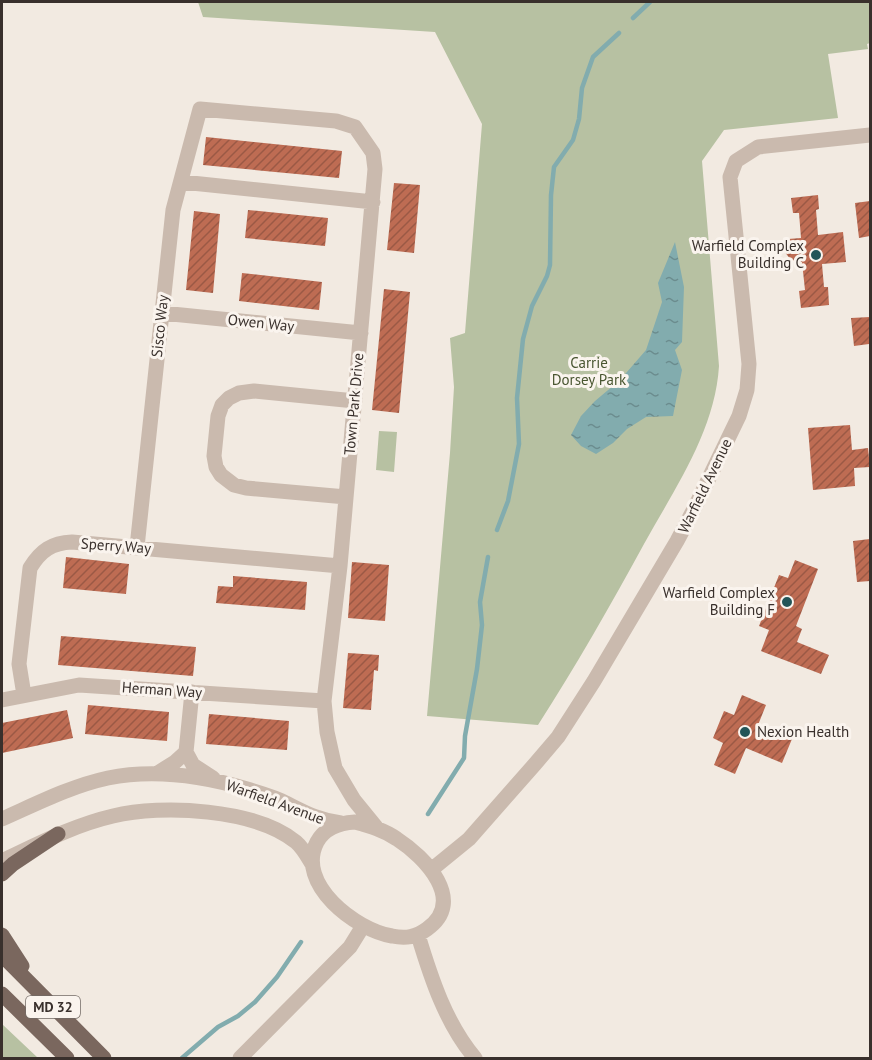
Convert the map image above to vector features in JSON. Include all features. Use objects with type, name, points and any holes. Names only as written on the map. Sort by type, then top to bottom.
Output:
[{"type":"main road","points":[[2,874],[58,834]]},
{"type":"main road","points":[[2,935],[42,996]]},
{"type":"main road","name":"MD 32","points":[[2,955],[104,1059]]},
{"type":"main road","name":"MD 32","points":[[2,994],[67,1059]]},
{"type":"street","name":"Sisco Way","points":[[137,547],[172,210],[182,182],[200,109]]},
{"type":"street","name":"Town Park Drive","points":[[200,109],[336,121],[355,127],[373,153],[375,169],[373,202],[340,566],[324,701],[327,732],[335,768],[354,800],[376,828]]},
{"type":"street","name":"Warfield Avenue","points":[[431,870],[470,839],[558,737],[600,672],[677,541],[739,416],[747,390],[749,364],[730,177],[736,161],[758,147],[870,135]]},
{"type":"street","points":[[182,182],[373,202]]},
{"type":"street","name":"Owen Way","points":[[162,313],[361,333]]},
{"type":"street","points":[[346,497],[246,488],[226,480],[216,467],[214,456],[218,416],[222,405],[239,393],[254,391],[355,401]]},
{"type":"street","name":"Sperry Way","points":[[24,694],[19,664],[30,567],[49,546],[60,543],[137,547],[340,566]]},
{"type":"street","name":"Herman Way","points":[[2,700],[79,685],[324,701]]},
{"type":"street","points":[[192,692],[186,752],[193,765],[217,781]]},
{"type":"street","points":[[156,774],[186,752]]},
{"type":"street","name":"Warfield Avenue","points":[[2,819],[45,799],[107,778],[156,774],[217,781],[248,789],[286,803],[310,816],[341,823]]},
{"type":"street","name":"Warfield Avenue","points":[[2,861],[58,834],[90,822],[125,814],[178,810],[243,818],[279,831],[296,842],[312,864]]},
{"type":"street","points":[[355,822],[376,828],[397,839],[417,854],[431,870],[439,881],[443,894],[443,905],[437,920],[418,935],[406,938],[391,936],[363,926],[343,912],[325,893],[314,876],[312,864],[318,839],[329,828],[341,823],[355,822]]},
{"type":"street","points":[[240,1059],[350,947],[363,926]]},
{"type":"street","points":[[418,935],[433,983],[465,1046],[475,1059]]},
{"type":"green space","name":"Carrie Dorsey Park","points":[[198,2],[870,2],[868,49],[828,54],[838,118],[724,130],[702,161],[719,366],[710,413],[702,436],[680,480],[566,681],[538,725],[427,716],[450,453],[454,387],[450,338],[465,333],[482,124],[435,32],[203,17]]},
{"type":"green space","points":[[379,431],[397,432],[394,472],[376,470]]},
{"type":"green space","points":[[2,1024],[38,1058],[2,1058]]},
{"type":"water","points":[[675,242],[684,287],[682,342],[675,350],[682,370],[673,416],[646,417],[596,454],[581,446],[571,435],[581,416],[620,380],[646,350],[662,302],[658,283]]},
{"type":"building","points":[[206,137],[342,151],[339,178],[203,165]]},
{"type":"building","points":[[394,183],[420,185],[414,253],[387,250]]},
{"type":"building","name":"Warfield Complex Building C","points":[[818,195],[819,209],[816,210],[818,235],[843,232],[846,262],[822,264],[824,287],[828,287],[829,305],[801,308],[799,291],[805,290],[802,262],[791,260],[784,251],[788,239],[801,238],[799,213],[793,213],[791,198]]},
{"type":"building","points":[[870,201],[870,236],[859,238],[855,203]]},
{"type":"building","points":[[248,210],[328,218],[325,246],[245,238]]},
{"type":"building","points":[[194,211],[220,214],[213,293],[186,290]]},
{"type":"building","points":[[242,273],[322,282],[319,310],[239,301]]},
{"type":"building","points":[[384,289],[410,292],[399,413],[372,410]]},
{"type":"building","points":[[870,317],[869,344],[854,346],[851,318]]},
{"type":"building","points":[[850,425],[852,450],[868,448],[870,467],[854,468],[855,486],[813,490],[808,428]]},
{"type":"building","points":[[870,539],[870,581],[857,582],[853,541]]},
{"type":"building","points":[[66,557],[129,564],[126,594],[63,588]]},
{"type":"building","name":"Warfield Complex Building F","points":[[795,560],[818,569],[796,626],[802,629],[797,642],[829,655],[821,674],[761,651],[769,630],[759,626],[779,575],[788,578]]},
{"type":"building","points":[[352,562],[389,565],[385,621],[348,618]]},
{"type":"building","points":[[233,576],[307,582],[305,610],[216,603],[218,586],[233,587]]},
{"type":"building","points":[[61,636],[196,647],[193,676],[58,665]]},
{"type":"building","points":[[348,653],[379,655],[378,671],[374,670],[371,710],[343,708]]},
{"type":"building","name":"Nexion Health","points":[[742,695],[766,705],[758,725],[792,739],[782,763],[746,748],[735,774],[714,765],[723,743],[713,738],[724,711],[734,715]]},
{"type":"building","points":[[88,705],[169,712],[167,741],[85,734]]},
{"type":"building","points":[[67,710],[73,738],[2,753],[2,723]]},
{"type":"building","points":[[209,714],[289,721],[287,750],[206,744]]},
{"type":"waterway","points":[[633,18],[650,2]]},
{"type":"waterway","points":[[497,530],[508,501],[519,444],[517,398],[523,339],[532,306],[550,265],[551,195],[554,167],[573,140],[579,119],[582,88],[593,57],[619,33]]},
{"type":"waterway","points":[[428,814],[464,758],[465,736],[482,625],[480,602],[488,557]]},
{"type":"waterway","points":[[182,1058],[218,1027],[238,1016],[255,1002],[277,977],[301,942]]},
{"type":"place","name":"Warfield Complex Building C","points":[[816,255]]},
{"type":"place","name":"Warfield Complex Building F","points":[[787,602]]},
{"type":"place","name":"Nexion Health","points":[[745,732]]}]
